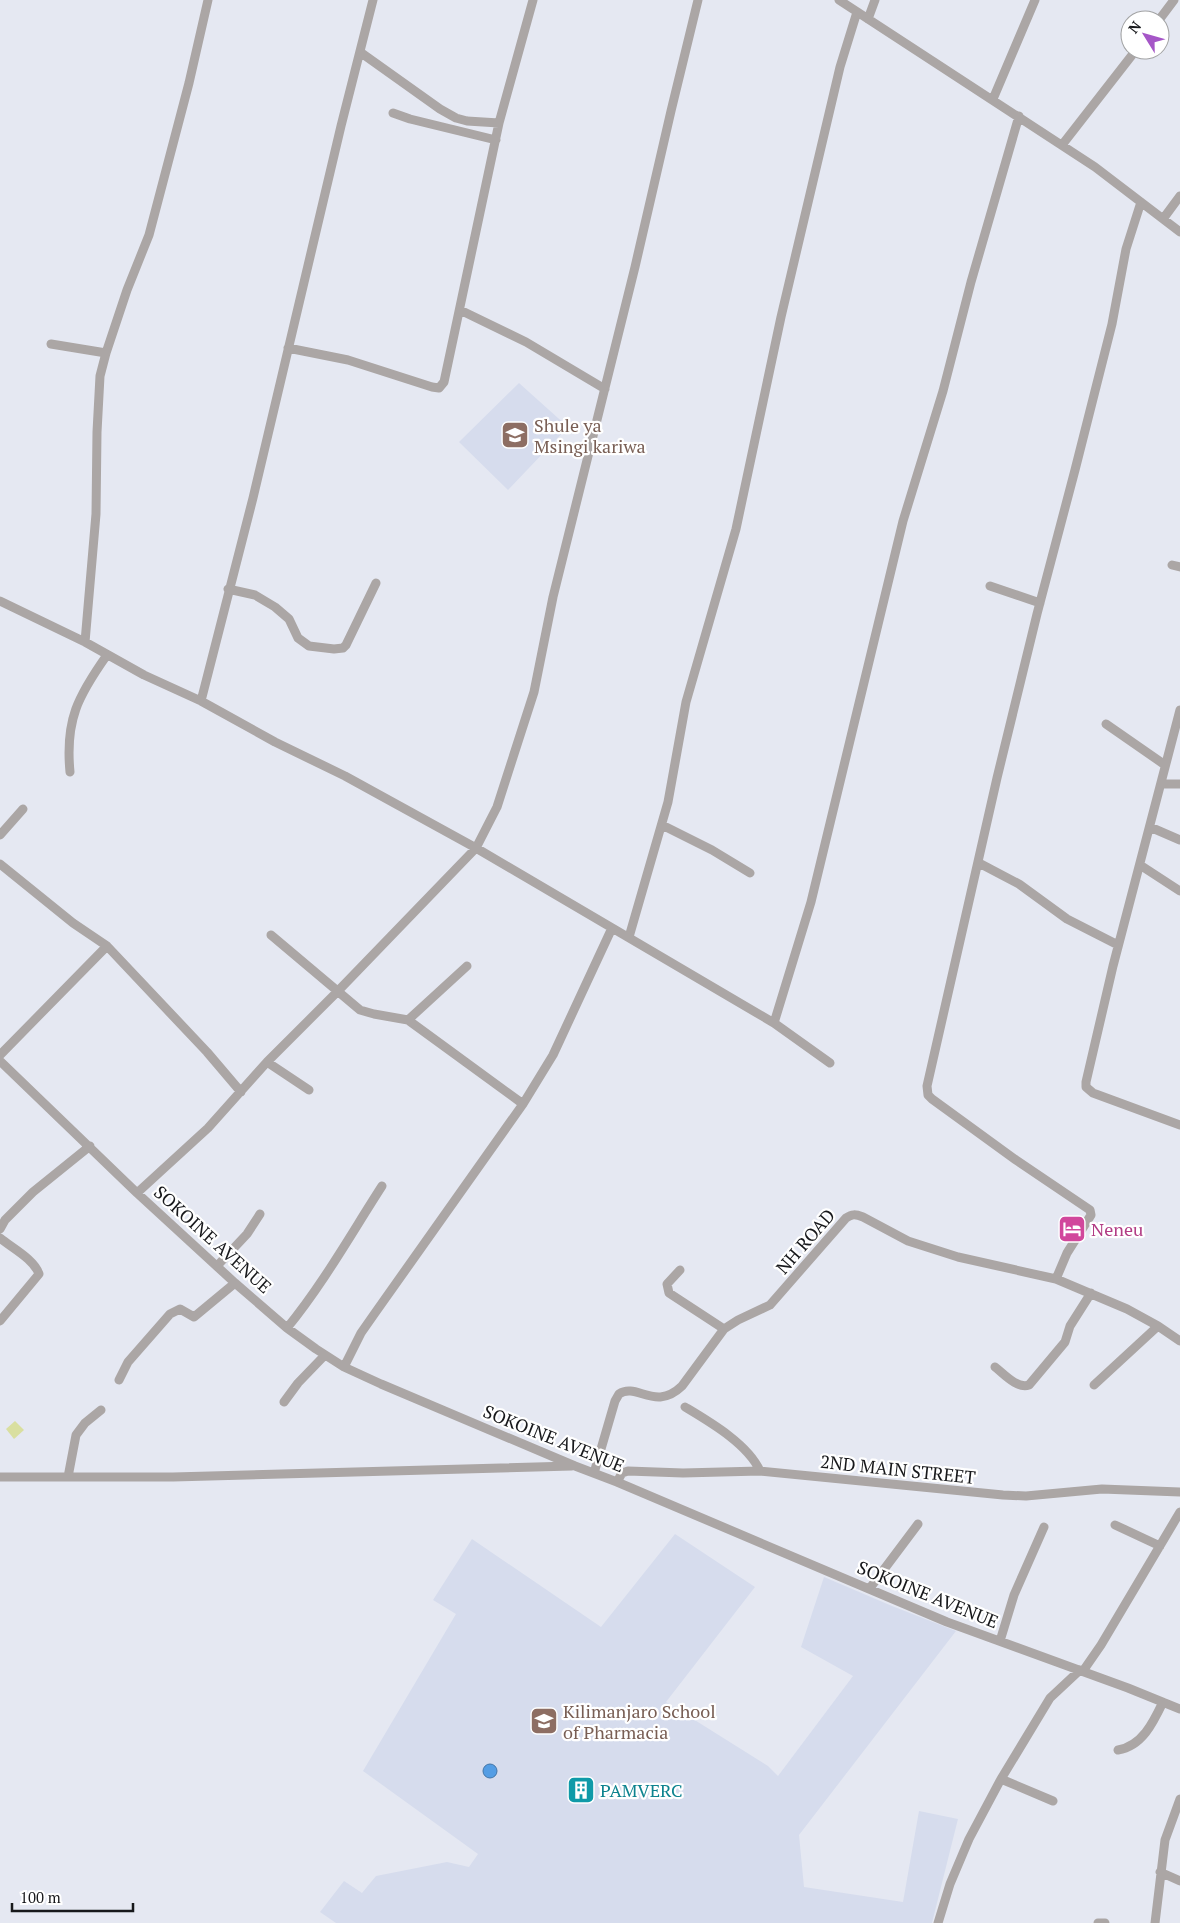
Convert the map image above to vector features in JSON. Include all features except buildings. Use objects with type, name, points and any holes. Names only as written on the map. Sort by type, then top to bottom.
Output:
[{"type":"street","points":[[86,642],[96,514],[99,391],[106,353],[127,290],[149,235],[189,84],[208,0]]},
{"type":"street","points":[[201,701],[228,589],[253,498],[338,135],[373,0]]},
{"type":"street","points":[[288,348],[348,360],[412,382],[439,388],[444,382],[499,123],[534,0]]},
{"type":"street","points":[[137,1193],[208,1128],[267,1062],[476,848],[497,806],[534,692],[553,597],[698,0]]},
{"type":"street","points":[[840,0],[1095,167],[1180,232]]},
{"type":"street","points":[[868,19],[875,0]]},
{"type":"street","points":[[993,99],[1035,0]]},
{"type":"street","points":[[629,937],[662,826],[686,702],[736,529],[784,308],[840,67],[857,12]]},
{"type":"street","points":[[360,52],[440,109],[456,118],[467,121],[499,123]]},
{"type":"street","points":[[1062,145],[1128,60]]},
{"type":"street","points":[[393,113],[496,140]]},
{"type":"street","points":[[774,1023],[810,902],[903,521],[943,391],[971,282],[1019,116]]},
{"type":"street","points":[[1163,219],[1180,196]]},
{"type":"street","points":[[1056,1279],[1067,1252],[1091,1215],[1090,1210],[1016,1160],[932,1099],[928,1095],[927,1086],[997,778],[1110,333],[1126,249],[1141,202]]},
{"type":"street","points":[[460,310],[526,342],[605,389]]},
{"type":"street","points":[[51,344],[106,353]]},
{"type":"street","points":[[228,589],[255,595],[275,607],[289,619],[298,638],[309,646],[334,649],[343,648],[346,645],[376,583]]},
{"type":"street","points":[[990,586],[1040,603]]},
{"type":"street","points":[[0,601],[86,642],[151,678],[201,701],[275,742],[345,776],[476,848],[774,1023],[830,1063]]},
{"type":"street","points":[[70,772],[68,757],[71,722],[79,698],[107,655]]},
{"type":"street","points":[[1180,710],[1118,945],[1086,1082],[1086,1087],[1102,1097],[1180,1124]]},
{"type":"street","points":[[1106,724],[1165,765]]},
{"type":"street","points":[[1161,784],[1180,784]]},
{"type":"street","points":[[0,834],[23,809]]},
{"type":"street","points":[[662,826],[712,850],[750,873]]},
{"type":"street","points":[[1150,827],[1180,840]]},
{"type":"street","points":[[978,863],[1019,884],[1067,919],[1118,945]]},
{"type":"street","points":[[0,864],[73,923],[107,946],[207,1052],[241,1092]]},
{"type":"street","points":[[1140,864],[1180,891]]},
{"type":"street","points":[[344,1367],[361,1333],[523,1104],[553,1055],[612,928]]},
{"type":"street","points":[[271,935],[360,1010],[408,1020],[523,1104]]},
{"type":"street","points":[[0,1055],[107,946]]},
{"type":"street","points":[[408,1020],[467,966]]},
{"type":"street","name":"SOKOINE AVENUE","points":[[0,1061],[137,1193],[235,1283],[287,1328],[344,1367],[947,1622],[1082,1670],[1180,1710]]},
{"type":"street","points":[[267,1062],[309,1090]]},
{"type":"street","points":[[0,1229],[5,1220],[33,1192],[90,1146]]},
{"type":"street","points":[[287,1328],[335,1261],[382,1186]]},
{"type":"street","points":[[217,1266],[247,1234],[260,1214]]},
{"type":"street","name":"NH ROAD","points":[[594,1473],[615,1401],[619,1394],[627,1391],[654,1397],[668,1397],[674,1393],[682,1386],[724,1329],[738,1320],[770,1305],[846,1218],[855,1214],[908,1241],[958,1257],[1056,1279],[1126,1308],[1180,1341]]},
{"type":"street","points":[[0,1238],[27,1259],[39,1274],[0,1321]]},
{"type":"street","points":[[680,1270],[667,1284],[670,1293],[724,1329]]},
{"type":"street","points":[[119,1380],[128,1362],[170,1314],[180,1309],[194,1317],[235,1283]]},
{"type":"street","points":[[995,1366],[1019,1385],[1026,1387],[1029,1385],[1066,1342],[1070,1326],[1091,1293]]},
{"type":"street","points":[[1094,1385],[1158,1326]]},
{"type":"street","points":[[284,1402],[298,1383],[325,1355]]},
{"type":"street","points":[[685,1407],[745,1450],[753,1457],[760,1471]]},
{"type":"street","points":[[68,1477],[76,1435],[85,1422],[101,1410]]},
{"type":"street","points":[[0,1477],[173,1477],[575,1466]]},
{"type":"street","name":"2ND MAIN STREET","points":[[617,1482],[622,1473],[628,1471],[683,1473],[760,1471],[1003,1495],[1026,1496],[1102,1489],[1180,1492]]},
{"type":"street","points":[[938,1923],[950,1884],[970,1839],[1001,1779],[1050,1698],[1082,1670],[1101,1645],[1180,1512]]},
{"type":"street","points":[[870,1588],[918,1524]]},
{"type":"street","points":[[1114,1525],[1160,1546]]},
{"type":"street","points":[[1000,1641],[1014,1595],[1044,1527]]},
{"type":"street","points":[[1118,1750],[1128,1749],[1137,1743],[1153,1722],[1163,1702]]},
{"type":"street","points":[[1001,1779],[1053,1801]]},
{"type":"street","points":[[1156,1923],[1160,1872],[1165,1840],[1180,1799]]},
{"type":"street","points":[[1160,1872],[1180,1881]]},
{"type":"street","points":[[1098,1923],[1105,1923]]},
{"type":"shaded area","points":[[519,383],[568,427],[508,490],[459,442]]},
{"type":"shaded area","points":[[675,1534],[755,1587],[666,1702],[768,1766],[778,1776],[853,1676],[801,1647],[824,1577],[956,1631],[799,1835],[804,1887],[903,1902],[919,1811],[958,1819],[932,1923],[336,1923],[320,1912],[344,1881],[362,1893],[376,1876],[447,1862],[469,1867],[478,1854],[363,1771],[456,1614],[433,1600],[472,1539],[601,1627]]},
{"type":"green space","points":[[15,1421],[24,1430],[14,1439],[6,1429]]},
{"type":"water","points":[[487,1764],[493,1764],[497,1771],[493,1778],[487,1778],[483,1774],[483,1768]]},
{"type":"place","name":"Shule ya Msingi kariwa","points":[[515,435]]},
{"type":"place","name":"Neneu","points":[[1072,1229]]},
{"type":"place","name":"Kilimanjaro School of Pharmacia","points":[[544,1721]]},
{"type":"place","name":"PAMVERC","points":[[581,1790]]}]
